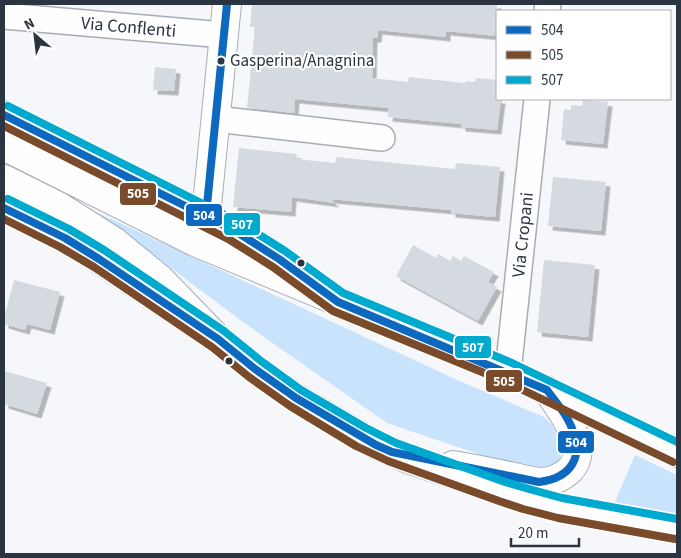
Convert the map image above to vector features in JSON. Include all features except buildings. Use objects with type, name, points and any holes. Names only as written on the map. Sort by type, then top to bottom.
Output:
[{"type":"main road","points":[[206,215],[227,4]]},
{"type":"main road","points":[[4,116],[235,231],[279,259],[338,302]]},
{"type":"main road","points":[[4,146],[195,242],[508,372],[677,453]]},
{"type":"main road","points":[[4,179],[60,207],[116,242],[160,279],[218,339]]},
{"type":"main road","points":[[4,208],[65,238],[99,259],[218,339],[255,369],[296,398],[361,437],[392,452],[526,499],[560,508],[677,529]]},
{"type":"main road","points":[[392,452],[539,482],[563,476],[572,466],[577,451],[576,444],[571,425],[547,390]]},
{"type":"street","name":"Via Conflenti","points":[[4,16],[224,35]]},
{"type":"street","name":"Via Cropani","points":[[508,372],[537,100]]},
{"type":"street","points":[[216,119],[382,138]]},
{"type":"shaded area","points":[[96,212],[455,379],[544,417],[556,432],[561,461],[544,471],[493,459],[387,423],[247,325]]},
{"type":"shaded area","points":[[635,455],[677,475],[677,520],[613,506]]},
{"type":"transit line","name":"504","points":[[206,215],[227,4]]},
{"type":"transit line","name":"507","points":[[8,106],[239,222],[285,251],[343,293],[512,363],[677,442]]},
{"type":"transit line","name":"504","points":[[4,115],[235,231],[279,259],[338,302],[547,390],[566,416],[575,437],[576,447],[572,464],[567,471],[559,476],[539,482],[392,452],[376,445],[296,398],[255,369],[218,339],[99,259],[65,238],[4,208]]},
{"type":"transit line","name":"505","points":[[4,126],[230,240],[273,267],[333,311],[504,381],[673,462]]},
{"type":"transit line","name":"507","points":[[8,199],[69,229],[104,250],[224,331],[301,390],[366,428],[396,443],[505,482],[562,498],[677,519]]},
{"type":"transit line","name":"505","points":[[4,219],[60,247],[94,267],[212,347],[249,377],[290,406],[356,446],[388,461],[523,509],[558,518],[675,539]]},
{"type":"place","name":"Gasperina/Anagnina","points":[[221,61]]}]
